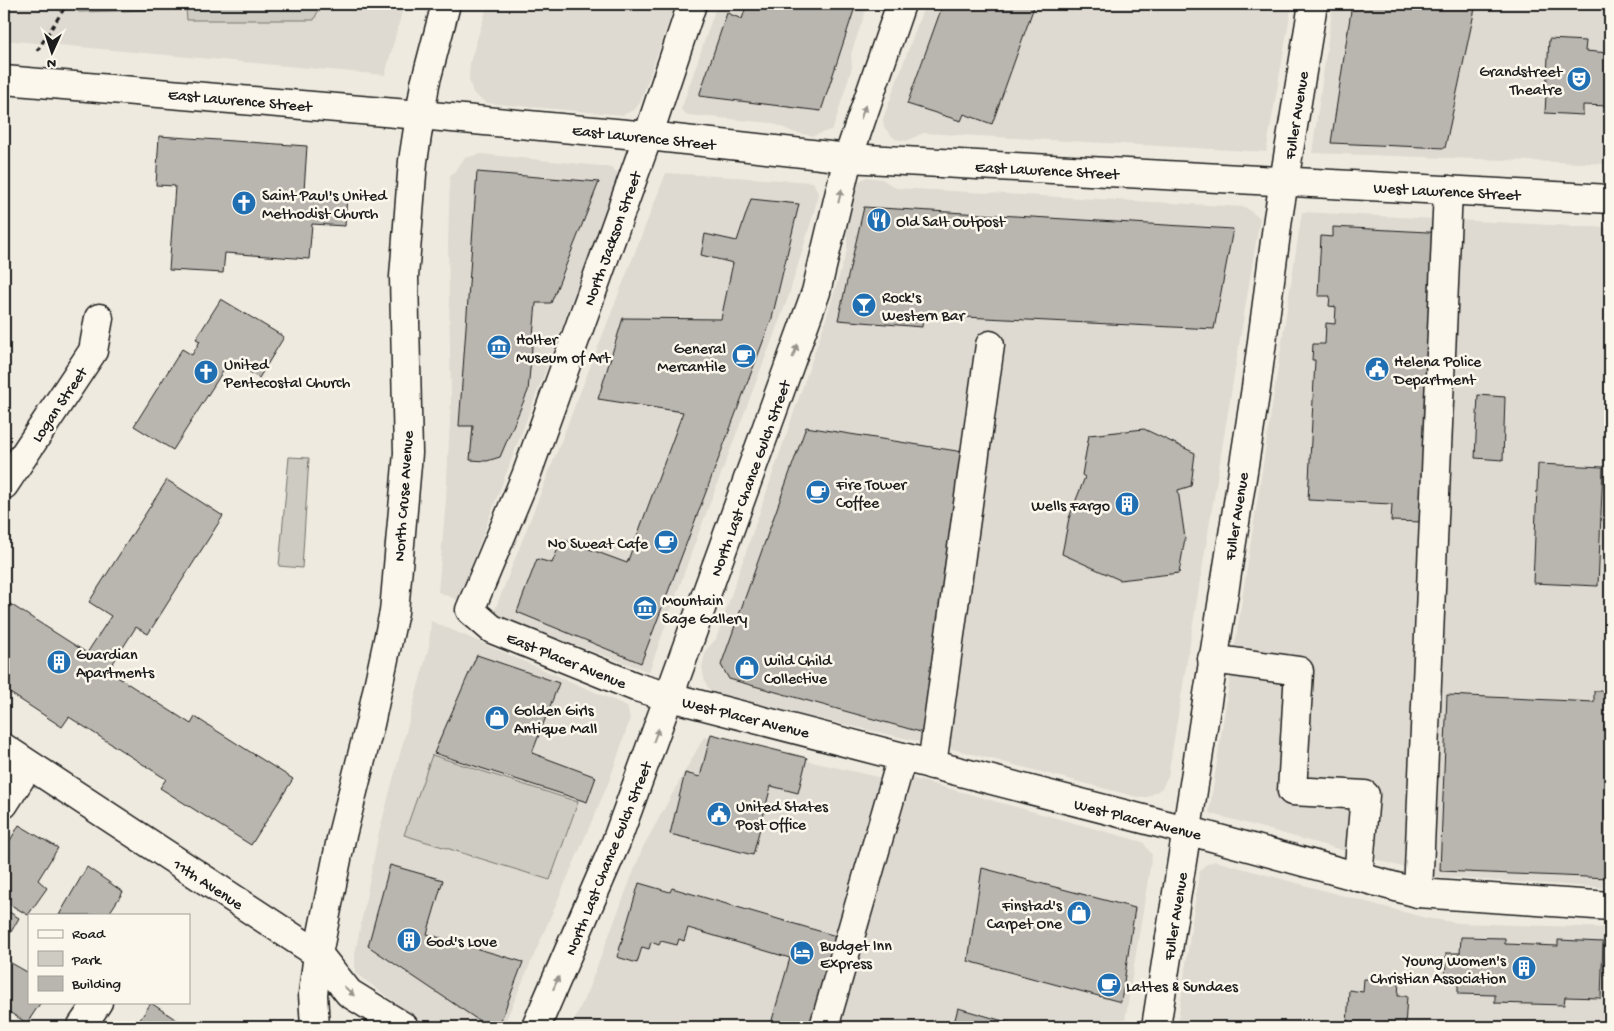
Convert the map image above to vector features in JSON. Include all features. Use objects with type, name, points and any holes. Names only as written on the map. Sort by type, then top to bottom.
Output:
[{"type":"street","name":"North Cruse Avenue","points":[[315,1027],[313,994],[318,954],[341,839],[370,724],[394,612],[408,453],[404,277],[413,160],[425,84],[446,4]]},
{"type":"street","name":"North Jackson Street","points":[[470,610],[526,476],[648,136],[692,4]]},
{"type":"street","name":"North Last Chance Gulch Street","points":[[536,1027],[616,842],[816,292],[848,158],[900,4]]},
{"type":"street","name":"Fuller Avenue","points":[[1156,1027],[1212,659],[1256,388],[1284,182],[1312,4]]},
{"type":"street","name":"East Lawrence Street","points":[[4,80],[420,114],[848,158],[1284,182]]},
{"type":"street","name":"West Lawrence Street","points":[[1284,182],[1610,199]]},
{"type":"street","points":[[1418,894],[1448,190]]},
{"type":"street","name":"Logan Street","points":[[4,485],[93,351],[98,318]]},
{"type":"street","points":[[932,765],[990,345]]},
{"type":"street","name":"East Placer Avenue","points":[[470,610],[492,629],[636,686],[670,697]]},
{"type":"street","points":[[1212,659],[1299,671],[1292,791],[1364,795],[1358,877]]},
{"type":"street","name":"West Placer Avenue","points":[[670,697],[1186,830],[1418,894],[1610,906]]},
{"type":"street","name":"11th Avenue","points":[[4,748],[318,954],[349,993],[404,1027]]},
{"type":"street","points":[[824,1027],[902,757]]},
{"type":"street","points":[[4,804],[29,765]]},
{"type":"street","points":[[81,1027],[97,1004]]},
{"type":"path","points":[[37,51],[67,4]]},
{"type":"shaded area","points":[[4,4],[404,4],[385,75],[4,40]]},
{"type":"shaded area","points":[[488,4],[675,4],[640,103],[635,109],[623,115],[486,103],[473,93],[469,79],[470,62]]},
{"type":"shaded area","points":[[717,4],[868,4],[851,54],[852,67],[833,129],[813,136],[793,132],[772,123],[688,115],[681,110]]},
{"type":"shaded area","points":[[925,4],[1292,4],[1266,152],[923,133],[907,141],[895,139],[884,127],[883,119]]},
{"type":"shaded area","points":[[1333,4],[1610,4],[1610,164],[1312,153]]},
{"type":"shaded area","points":[[481,154],[611,167],[620,175],[458,600],[438,592],[446,499],[451,400],[448,244],[450,177],[465,158]]},
{"type":"shaded area","points":[[666,173],[813,182],[818,193],[815,209],[788,298],[693,548],[649,672],[493,615]]},
{"type":"shaded area","points":[[866,177],[882,179],[896,188],[1245,207],[1260,218],[1168,776],[1162,788],[1148,797],[1137,797],[957,750],[736,700],[710,691],[705,682],[702,667],[706,650],[716,639],[826,319],[847,250],[847,207],[851,187]]},
{"type":"shaded area","points":[[1302,212],[1610,228],[1610,888],[1438,877],[1209,813]]},
{"type":"shaded area","points":[[431,621],[627,706],[630,719],[610,779],[503,1027],[429,1027],[355,973],[355,954],[379,832],[429,646]]},
{"type":"shaded area","points":[[704,737],[886,779],[809,1027],[571,1027],[588,990],[643,847]]},
{"type":"shaded area","points":[[904,776],[1143,842],[1152,855],[1124,1027],[839,1027],[862,946]]},
{"type":"shaded area","points":[[1215,861],[1426,918],[1459,923],[1610,928],[1610,1027],[1177,1027],[1199,873],[1205,865]]},
{"type":"green space","points":[[66,4],[321,4],[314,20],[187,20],[186,9],[79,12]]},
{"type":"green space","points":[[289,457],[309,458],[302,568],[279,566]]},
{"type":"green space","points":[[432,755],[578,802],[550,880],[404,835]]},
{"type":"building","points":[[747,4],[856,4],[821,111],[699,96],[727,13],[742,19]]},
{"type":"building","points":[[943,4],[1035,4],[992,124],[964,114],[961,121],[907,104]]},
{"type":"building","points":[[1352,4],[1476,4],[1445,148],[1331,143]]},
{"type":"building","name":"Grandstreet Theatre","points":[[1549,39],[1586,41],[1585,51],[1610,53],[1610,106],[1583,105],[1583,115],[1545,113]]},
{"type":"building","points":[[159,136],[307,146],[304,191],[347,194],[345,226],[312,224],[309,259],[225,253],[223,273],[169,270],[175,186],[156,185]]},
{"type":"building","name":"Holter Museum of Art","points":[[477,172],[599,182],[551,303],[536,303],[528,391],[500,457],[487,461],[470,460],[473,426],[459,426]]},
{"type":"building","points":[[751,199],[799,204],[772,318],[641,663],[517,612],[537,559],[552,563],[562,539],[627,563],[683,412],[598,399],[623,318],[721,319],[733,263],[701,255],[705,234],[737,241]]},
{"type":"building","points":[[864,207],[1233,229],[1214,329],[923,315],[922,327],[838,320]]},
{"type":"building","points":[[1333,227],[1446,233],[1422,522],[1391,521],[1392,504],[1308,500],[1315,360],[1312,360],[1313,344],[1325,344],[1326,323],[1335,324],[1336,307],[1329,306],[1330,296],[1318,296],[1321,236],[1333,237]]},
{"type":"building","points":[[221,299],[284,337],[259,378],[230,360],[173,450],[134,426],[182,349],[192,355],[200,341],[196,339]]},
{"type":"building","points":[[1478,395],[1505,397],[1503,460],[1475,458]]},
{"type":"building","points":[[806,427],[963,452],[924,733],[729,679],[721,665]]},
{"type":"building","name":"Wells Fargo","points":[[1144,429],[1195,453],[1191,486],[1178,490],[1185,538],[1179,573],[1120,580],[1062,554],[1069,518],[1085,477],[1082,475],[1089,435]]},
{"type":"building","points":[[1538,464],[1603,467],[1598,586],[1533,583]]},
{"type":"building","name":"Guardian Apartments","points":[[167,480],[223,516],[148,634],[136,627],[108,671],[191,724],[195,717],[293,779],[251,845],[160,788],[166,779],[69,717],[62,727],[4,689],[4,600],[87,653],[111,616],[89,602]]},
{"type":"building","name":"Golden Girls Antique Mall","points":[[477,655],[559,683],[532,753],[596,777],[587,802],[434,753]]},
{"type":"building","points":[[1594,691],[1610,691],[1610,878],[1440,871],[1447,695],[1594,702]]},
{"type":"building","name":"United States Post Office","points":[[711,734],[807,758],[798,793],[771,786],[753,855],[670,834],[685,773],[700,777]]},
{"type":"building","points":[[19,825],[58,848],[38,880],[47,888],[28,915],[4,901],[4,851]]},
{"type":"building","name":"God's Love","points":[[390,865],[443,880],[427,934],[523,962],[501,1020],[484,1024],[368,946]]},
{"type":"building","points":[[87,867],[123,892],[109,914],[60,914]]},
{"type":"building","points":[[982,868],[1135,908],[1121,1002],[968,961]]},
{"type":"building","name":"Budget Inn Express","points":[[639,883],[670,892],[672,888],[836,936],[809,1027],[770,1027],[790,958],[688,928],[684,941],[679,939],[677,945],[661,941],[659,945],[651,942],[649,949],[642,947],[637,963],[617,957]]},
{"type":"building","points":[[4,909],[19,918],[4,944]]},
{"type":"building","name":"Young Women's Christian Association","points":[[1461,937],[1505,938],[1505,944],[1558,946],[1558,940],[1603,942],[1601,998],[1565,997],[1564,1005],[1495,1003],[1495,995],[1458,994],[1458,983],[1445,983],[1446,953],[1460,953]]},
{"type":"building","points":[[4,959],[28,972],[28,1004],[40,1004],[27,1023],[4,1009]]},
{"type":"building","points":[[1364,979],[1399,981],[1398,996],[1407,996],[1405,1027],[1347,1027],[1349,990],[1363,992]]},
{"type":"building","points":[[150,1004],[152,1004],[187,1027],[135,1027]]},
{"type":"building","points":[[958,1008],[1024,1027],[953,1027]]},
{"type":"place","name":"Grandstreet Theatre","points":[[1579,79]]},
{"type":"place","name":"Saint Paul's United Methodist Church","points":[[244,203]]},
{"type":"place","name":"Old Salt Outpost","points":[[879,220]]},
{"type":"place","name":"Rock's Western Bar","points":[[864,305]]},
{"type":"place","name":"Holter Museum of Art","points":[[499,347]]},
{"type":"place","name":"General Mercantile","points":[[744,356]]},
{"type":"place","name":"Helena Police Department","points":[[1377,369]]},
{"type":"place","name":"United Pentecostal Church","points":[[206,372]]},
{"type":"place","name":"Fire Tower Coffee","points":[[818,492]]},
{"type":"place","name":"Wells Fargo","points":[[1127,504]]},
{"type":"place","name":"No Sweat Cafe","points":[[666,542]]},
{"type":"place","name":"Mountain Sage Gallery","points":[[645,608]]},
{"type":"place","name":"Guardian Apartments","points":[[59,662]]},
{"type":"place","name":"Wild Child Collective","points":[[747,668]]},
{"type":"place","name":"Golden Girls Antique Mall","points":[[497,718]]},
{"type":"place","name":"United States Post Office","points":[[719,814]]},
{"type":"place","name":"Finstad's Carpet One","points":[[1079,913]]},
{"type":"place","name":"God's Love","points":[[409,940]]},
{"type":"place","name":"Budget Inn Express","points":[[802,953]]},
{"type":"place","name":"Young Women's Christian Association","points":[[1524,968]]},
{"type":"place","name":"Lattes & Sundaes","points":[[1109,985]]}]
